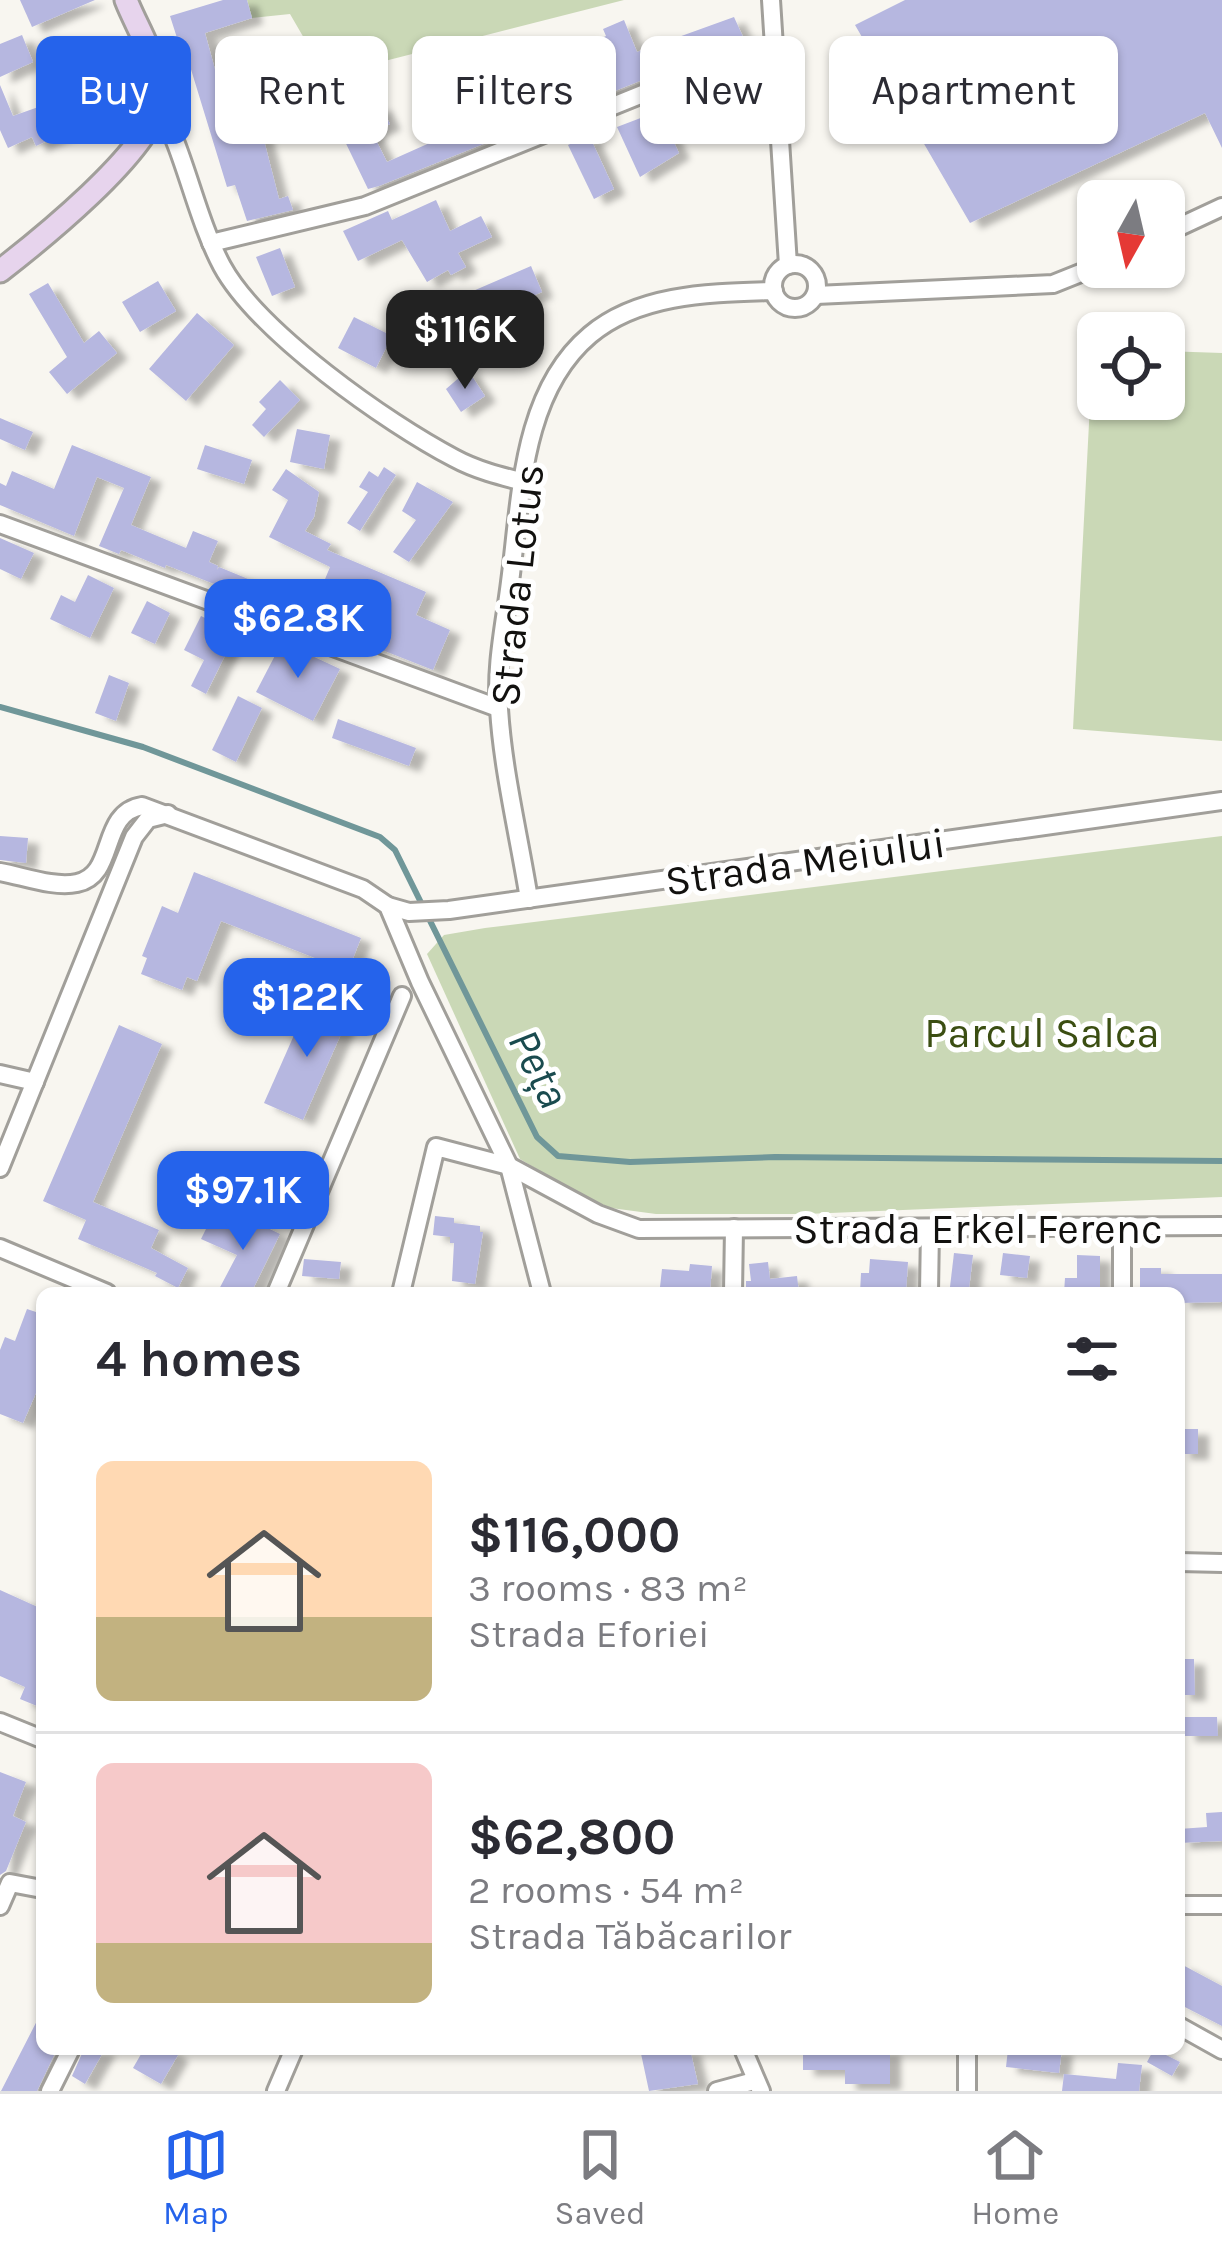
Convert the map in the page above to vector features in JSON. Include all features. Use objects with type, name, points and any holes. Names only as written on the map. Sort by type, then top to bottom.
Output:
[{"type":"main road","points":[[126,0],[142,36]]},
{"type":"main road","points":[[0,271],[51,230],[134,144]]},
{"type":"street","points":[[771,0],[788,265]]},
{"type":"street","points":[[211,243],[365,206],[640,94]]},
{"type":"street","points":[[173,144],[211,243],[231,281],[257,313],[395,422],[455,459],[524,482]]},
{"type":"street","points":[[1185,224],[1222,207]]},
{"type":"street","points":[[816,295],[814,274],[802,265],[788,265],[777,274],[778,301],[791,308],[806,306],[816,295],[1053,284],[1077,274]]},
{"type":"street","name":"Strada Lotus","points":[[529,899],[498,708],[499,669],[530,445],[547,394],[578,347],[622,316],[664,301],[774,290]]},
{"type":"street","points":[[0,524],[498,708]]},
{"type":"street","name":"Strada Meiului","points":[[169,814],[363,889],[388,906],[409,912],[1222,801]]},
{"type":"street","points":[[0,872],[58,884],[85,881],[94,875],[114,825],[127,810],[142,806],[169,814]]},
{"type":"street","points":[[0,1168],[138,829],[148,819],[169,814]]},
{"type":"street","points":[[388,906],[509,1166],[540,1287]]},
{"type":"street","points":[[279,1287],[402,996]]},
{"type":"street","points":[[0,1074],[35,1082]]},
{"type":"street","name":"Strada Erkel Ferenc","points":[[402,1287],[436,1147],[509,1166],[622,1225],[639,1229],[1222,1226]]},
{"type":"street","points":[[733,1287],[734,1228]]},
{"type":"street","points":[[1122,1228],[1122,1287]]},
{"type":"street","points":[[929,1229],[929,1287]]},
{"type":"street","points":[[0,1248],[93,1287]]},
{"type":"street","points":[[1185,1562],[1222,1562]]},
{"type":"street","points":[[0,1722],[36,1737]]},
{"type":"street","points":[[0,1906],[10,1883],[36,1888]]},
{"type":"street","points":[[1185,1905],[1222,1905]]},
{"type":"street","points":[[1185,2029],[1222,2050]]},
{"type":"street","points":[[50,2091],[68,2055]]},
{"type":"street","points":[[276,2091],[291,2055]]},
{"type":"street","points":[[717,2091],[758,2086],[745,2055]]},
{"type":"street","points":[[967,2055],[968,2091]]},
{"type":"green space","points":[[247,0],[624,0],[483,36],[412,36],[412,54],[388,60],[388,36],[303,36],[290,14],[252,18]]},
{"type":"green space","points":[[1185,352],[1222,353],[1222,741],[1073,729],[1089,420],[1185,420]]},
{"type":"green space","name":"Parcul Salca","points":[[1222,836],[1222,1197],[806,1214],[656,1214],[611,1208],[586,1199],[520,1159],[427,954],[444,935],[485,928]]},
{"type":"building","points":[[20,0],[95,0],[32,27]]},
{"type":"building","points":[[223,0],[247,0],[252,18],[205,33],[215,70],[215,144],[265,144],[279,199],[288,196],[293,210],[247,221],[235,185],[227,187],[191,69],[191,36],[176,36],[170,16]]},
{"type":"building","points":[[905,0],[1222,0],[1222,148],[1205,113],[970,223],[924,144],[1118,144],[1118,36],[861,36],[855,25]]},
{"type":"building","points":[[734,17],[743,36],[681,36]]},
{"type":"building","points":[[624,20],[637,52],[640,81],[616,91],[616,36],[606,36],[603,29]]},
{"type":"building","points":[[22,35],[33,62],[0,77],[0,44]]},
{"type":"building","points":[[0,85],[13,116],[36,108],[36,144],[40,144],[36,146],[32,137],[8,148],[0,130]]},
{"type":"building","points":[[640,118],[640,144],[675,144],[679,153],[640,177],[617,127]]},
{"type":"building","points":[[346,144],[378,144],[387,162],[427,144],[483,144],[368,189]]},
{"type":"building","points":[[593,144],[614,189],[594,199],[568,145]]},
{"type":"building","points":[[436,200],[450,231],[481,216],[492,237],[458,253],[466,267],[451,275],[448,270],[427,282],[402,240],[358,261],[343,231],[388,211],[392,220]]},
{"type":"building","points":[[280,248],[295,287],[272,296],[256,257]]},
{"type":"building","points":[[531,266],[542,292],[485,316],[473,291]]},
{"type":"building","points":[[158,281],[176,311],[140,332],[122,302]]},
{"type":"building","points":[[48,283],[84,343],[99,331],[117,353],[67,394],[49,372],[67,357],[29,294]]},
{"type":"building","points":[[197,313],[234,345],[186,401],[149,369]]},
{"type":"building","points":[[354,317],[392,336],[376,368],[338,348]]},
{"type":"building","points":[[468,370],[485,396],[461,412],[446,389]]},
{"type":"building","points":[[280,380],[300,400],[264,437],[252,425],[266,409],[259,402]]},
{"type":"building","points":[[0,418],[33,432],[25,450],[0,439]]},
{"type":"building","points":[[297,429],[330,435],[324,469],[290,462]]},
{"type":"building","points":[[72,445],[151,477],[131,525],[186,548],[193,531],[218,541],[209,562],[217,570],[314,606],[330,567],[269,537],[288,500],[272,490],[286,469],[319,492],[314,517],[305,531],[331,544],[327,550],[426,592],[416,615],[450,630],[433,670],[166,565],[99,546],[124,488],[97,477],[74,536],[0,505],[0,483],[6,486],[12,471],[54,489]]},
{"type":"building","points":[[205,445],[252,460],[244,484],[197,469]]},
{"type":"building","points":[[384,467],[396,475],[360,531],[347,523],[368,492],[359,487],[369,471],[378,477]]},
{"type":"building","points":[[417,482],[453,502],[409,562],[393,552],[416,520],[402,511]]},
{"type":"building","points":[[0,538],[34,553],[21,579],[0,569]]},
{"type":"building","points":[[88,575],[114,588],[90,638],[50,619],[61,595],[75,602]]},
{"type":"building","points":[[147,601],[170,613],[155,644],[131,633]]},
{"type":"building","points":[[201,616],[236,633],[206,694],[191,686],[204,660],[184,650]]},
{"type":"building","points":[[282,642],[340,669],[313,721],[256,692]]},
{"type":"building","points":[[109,675],[129,683],[116,721],[95,713]]},
{"type":"building","points":[[238,696],[262,708],[236,762],[212,750]]},
{"type":"building","points":[[338,719],[416,748],[409,766],[332,738]]},
{"type":"building","points":[[0,836],[28,838],[26,863],[0,860]]},
{"type":"building","points":[[194,872],[361,938],[348,971],[221,921],[197,981],[187,977],[182,990],[141,974],[147,958],[142,956],[162,906],[178,913]]},
{"type":"building","points":[[310,999],[349,1016],[303,1120],[264,1103]]},
{"type":"building","points":[[119,1025],[162,1044],[93,1202],[159,1230],[151,1248],[188,1268],[178,1287],[78,1239],[86,1220],[43,1201]]},
{"type":"building","points":[[435,1216],[480,1226],[475,1284],[452,1281],[454,1243],[450,1237],[433,1235]]},
{"type":"building","points":[[211,1219],[244,1234],[251,1220],[280,1234],[254,1287],[220,1287],[237,1255],[201,1239]]},
{"type":"building","points":[[954,1253],[973,1255],[969,1287],[950,1287]]},
{"type":"building","points":[[1003,1253],[1030,1256],[1027,1278],[1000,1275]]},
{"type":"building","points":[[1077,1255],[1100,1256],[1100,1287],[1064,1287],[1065,1278],[1077,1278]]},
{"type":"building","points":[[304,1259],[341,1262],[339,1279],[302,1276]]},
{"type":"building","points":[[870,1259],[908,1262],[906,1287],[860,1287],[861,1273],[869,1273]]},
{"type":"building","points":[[768,1262],[770,1279],[797,1276],[798,1287],[746,1287],[746,1281],[751,1281],[749,1264]]},
{"type":"building","points":[[690,1264],[712,1266],[710,1287],[660,1287],[662,1269],[689,1271]]},
{"type":"building","points":[[1140,1268],[1161,1268],[1161,1274],[1222,1274],[1222,1302],[1185,1303],[1185,1287],[1140,1287]]},
{"type":"building","points":[[27,1309],[36,1312],[36,1393],[23,1423],[0,1414],[0,1350],[5,1337],[15,1341]]},
{"type":"building","points":[[1185,1429],[1198,1429],[1198,1454],[1185,1454]]},
{"type":"building","points":[[0,1590],[36,1606],[36,1706],[20,1699],[25,1687],[0,1676]]},
{"type":"building","points":[[1185,1659],[1194,1659],[1195,1695],[1185,1695]]},
{"type":"building","points":[[1185,1717],[1217,1717],[1218,1736],[1185,1736]]},
{"type":"building","points":[[0,1772],[26,1782],[13,1816],[26,1822],[6,1871],[0,1875]]},
{"type":"building","points":[[1222,1812],[1222,1841],[1185,1843],[1185,1829],[1207,1827],[1206,1813]]},
{"type":"building","points":[[1185,1966],[1222,1986],[1222,2026],[1185,2007]]},
{"type":"building","points":[[36,2023],[36,2055],[54,2055],[37,2091],[1,2091]]},
{"type":"building","points":[[81,2055],[102,2055],[85,2084],[72,2076]]},
{"type":"building","points":[[141,2055],[178,2055],[161,2084],[133,2068]]},
{"type":"building","points":[[641,2055],[691,2055],[698,2084],[649,2091]]},
{"type":"building","points":[[803,2055],[890,2055],[890,2084],[845,2084],[845,2070],[803,2070]]},
{"type":"building","points":[[1007,2055],[1061,2055],[1059,2073],[1006,2067]]},
{"type":"building","points":[[1151,2055],[1166,2055],[1180,2062],[1172,2076],[1147,2062]]},
{"type":"building","points":[[1118,2063],[1142,2065],[1139,2091],[1062,2091],[1064,2074],[1116,2079]]},
{"type":"waterway","name":"Peța","points":[[0,707],[143,747],[380,837],[395,850],[537,1137],[558,1156],[630,1162],[775,1157],[1222,1161]]}]
